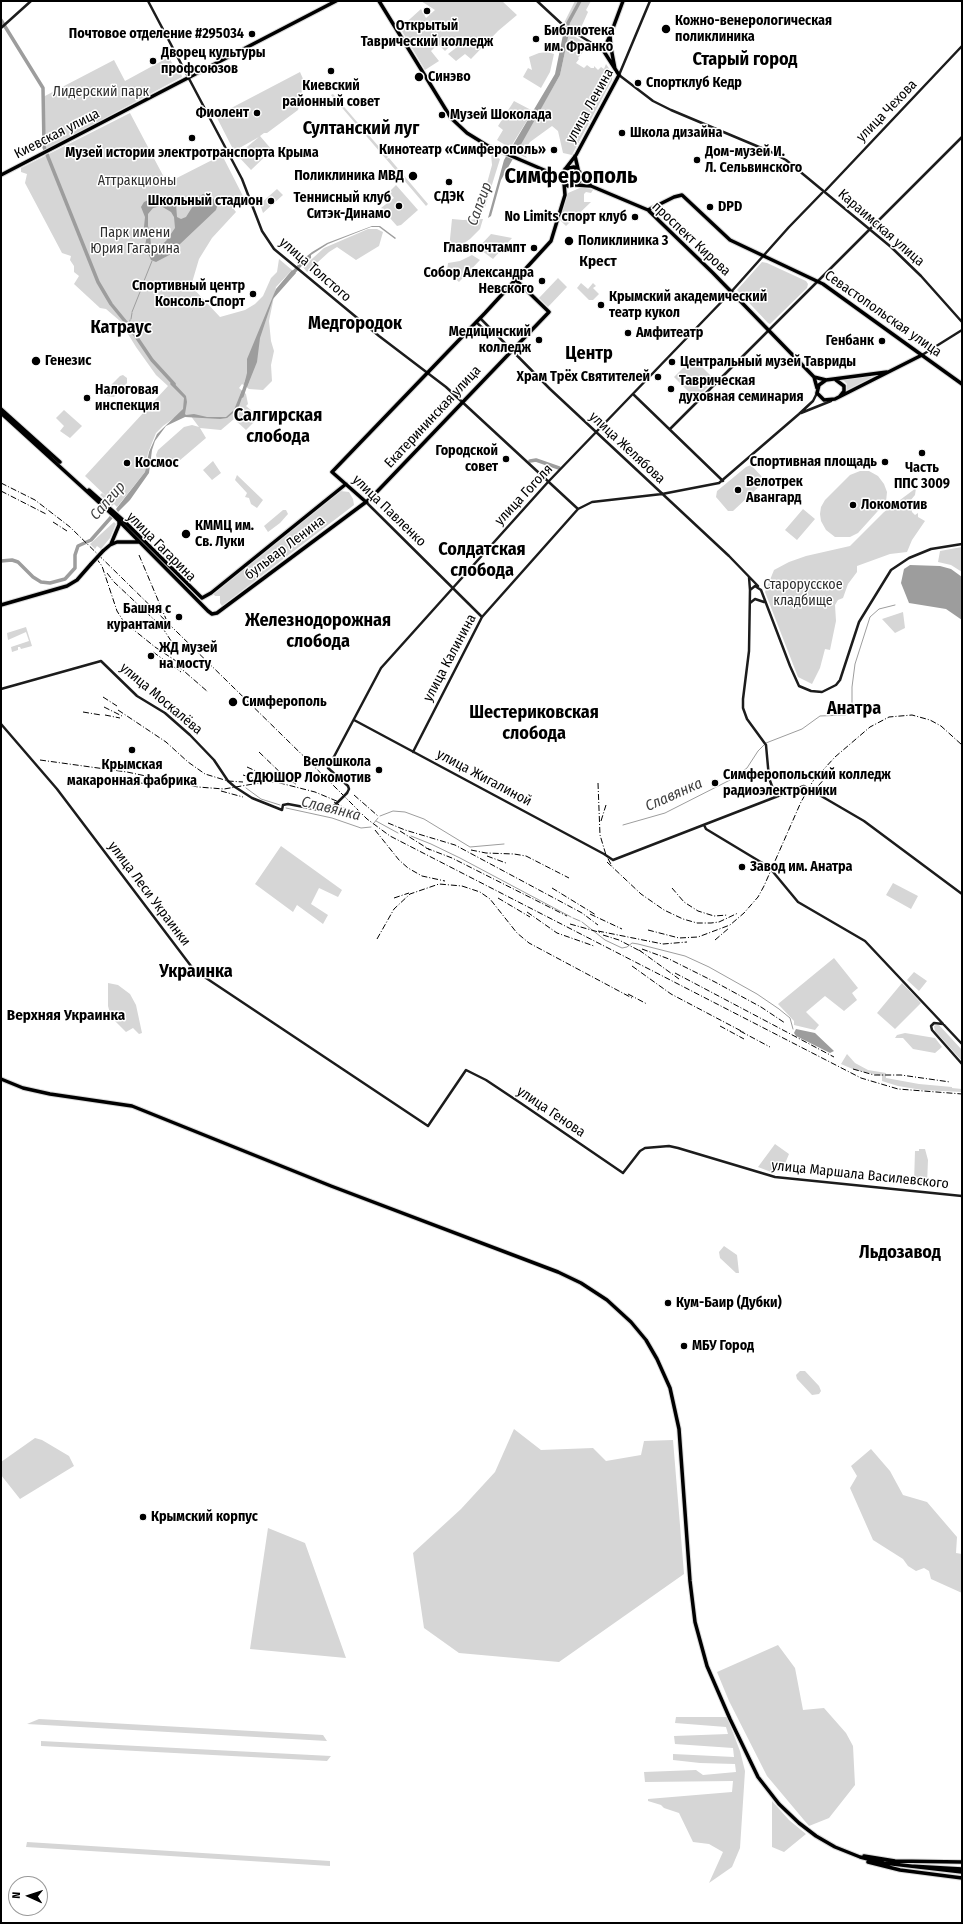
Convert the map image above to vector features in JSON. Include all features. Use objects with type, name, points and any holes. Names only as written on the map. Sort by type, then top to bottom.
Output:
[{"type":"main road","points":[[1,28],[32,1]]},
{"type":"main road","name":"улица Толстого","points":[[148,1],[190,78],[244,184],[262,231],[274,249],[379,336],[427,372],[462,402],[578,509]]},
{"type":"main road","name":"Киевская улица","points":[[1,176],[336,1]]},
{"type":"main road","points":[[537,1],[564,26],[603,50],[619,76]]},
{"type":"main road","points":[[603,50],[623,1]]},
{"type":"main road","name":"улица Ленина","points":[[565,170],[576,155],[619,76],[650,1]]},
{"type":"main road","points":[[379,2],[451,118],[467,133],[502,152],[551,173],[568,186],[575,185]]},
{"type":"main road","points":[[610,36],[616,72]]},
{"type":"main road","name":"улица Чехова","points":[[826,190],[962,46]]},
{"type":"main road","points":[[606,57],[610,58],[612,55]]},
{"type":"main road","name":"Караимская улица","points":[[619,76],[654,101],[671,110],[780,157],[870,229],[913,268],[962,322]]},
{"type":"main road","points":[[670,429],[962,137]]},
{"type":"main road","name":"улица Ленина","points":[[576,155],[579,172]]},
{"type":"main road","points":[[551,173],[572,167],[579,172],[580,181],[565,194]]},
{"type":"main road","points":[[427,372],[485,313],[551,241],[565,194],[563,182],[565,170]]},
{"type":"main road","name":"проспект Кирова","points":[[579,172],[590,186]]},
{"type":"main road","name":"проспект Кирова","points":[[575,185],[590,186],[648,210],[769,330],[814,377],[817,388]]},
{"type":"main road","points":[[731,292],[822,193]]},
{"type":"main road","name":"Севастопольская улица","points":[[648,210],[681,194],[727,238],[818,281],[962,384]]},
{"type":"main road","name":"Екатерининская улица","points":[[366,502],[549,312],[516,280]]},
{"type":"main road","name":"улица Гоголя","points":[[333,807],[349,789],[348,786],[328,768],[381,668],[548,482],[731,292]]},
{"type":"main road","name":"улица Желябова","points":[[480,318],[511,351],[596,433],[748,575],[759,588]]},
{"type":"main road","name":"улица Желябова","points":[[476,322],[489,334],[494,334]]},
{"type":"main road","points":[[799,414],[832,401],[874,380],[962,330]]},
{"type":"main road","name":"улица Павленко","points":[[427,372],[332,472],[366,502],[482,617]]},
{"type":"main road","points":[[814,377],[826,380],[887,372]]},
{"type":"main road","points":[[871,374],[874,380]]},
{"type":"main road","points":[[834,379],[840,381],[844,386],[844,391],[838,398]]},
{"type":"main road","points":[[578,509],[592,502],[662,494],[715,485],[723,481],[813,401],[817,393],[817,388],[826,380]]},
{"type":"main road","points":[[817,393],[824,400],[832,401]]},
{"type":"main road","points":[[634,394],[723,481]]},
{"type":"main road","name":"улица Гагарина","points":[[1,409],[111,511],[208,611],[212,614],[217,613]]},
{"type":"main road","name":"улица Гагарина","points":[[1,413],[111,511]]},
{"type":"main road","name":"бульвар Ленина","points":[[204,597],[346,484]]},
{"type":"main road","name":"бульвар Ленина","points":[[217,613],[366,502]]},
{"type":"main road","name":"улица Калинина","points":[[413,752],[482,617],[578,509]]},
{"type":"main road","points":[[110,545],[118,518]]},
{"type":"main road","name":"улица Гагарина","points":[[118,518],[146,543],[199,597],[204,597]]},
{"type":"main road","points":[[1,605],[67,586],[77,580],[110,545],[120,541],[146,543]]},
{"type":"main road","points":[[750,590],[755,586],[759,588],[762,593],[800,686],[811,691],[822,692],[836,685],[840,680],[858,622],[891,570],[909,558],[931,549],[962,544]]},
{"type":"main road","points":[[748,575],[750,578],[749,651],[743,699],[744,708],[747,719],[766,745],[769,778],[776,797]]},
{"type":"main road","points":[[750,603],[762,593]]},
{"type":"main road","points":[[750,595],[765,602]]},
{"type":"main road","name":"улица Москалёва","points":[[1,689],[101,661],[137,696],[165,713],[190,735],[214,760],[228,781],[252,798],[282,810],[283,805],[288,804],[320,810],[329,810],[333,807]]},
{"type":"main road","name":"улица Жигалиной","points":[[354,720],[613,860],[704,826]]},
{"type":"main road","name":"улица Леси Украинки","points":[[1,724],[57,789],[194,970],[428,1126],[466,1070]]},
{"type":"main road","points":[[962,894],[864,822],[804,786],[704,826],[711,832],[769,867],[798,902],[865,941],[962,1044]]},
{"type":"main road","points":[[944,1024],[938,1022],[934,1023],[931,1026],[932,1030],[962,1064]]},
{"type":"main road","name":"улица Генова","points":[[466,1070],[486,1080],[623,1173],[640,1151]]},
{"type":"main road","points":[[1,1079],[33,1091],[119,1103],[150,1112],[331,1186],[558,1272],[594,1291],[623,1314],[637,1329],[651,1349],[664,1374],[674,1401],[680,1441],[693,1607],[704,1655],[711,1675],[747,1757],[766,1789],[778,1804],[799,1823],[826,1842],[851,1854],[876,1865],[900,1870],[962,1878]]},
{"type":"main road","name":"улица Маршала Василевского","points":[[640,1151],[645,1148],[658,1146],[678,1148],[775,1177],[962,1196]]},
{"type":"main road","points":[[851,1854],[895,1861],[962,1862]]},
{"type":"main road","points":[[851,1854],[878,1862],[962,1872]]},
{"type":"main road","points":[[897,1865],[962,1869]]},
{"type":"green space","points":[[421,1],[502,1],[517,15],[498,31],[471,59],[465,54],[456,61],[448,54],[457,47],[454,42],[445,51],[438,44],[431,51],[439,61],[425,70],[400,28],[421,9],[426,18],[435,10]]},
{"type":"green space","points":[[575,1],[591,1],[586,10],[588,12],[579,32],[564,23]]},
{"type":"green space","points":[[569,33],[589,45],[578,58],[579,59],[576,63],[584,68],[587,65],[591,68],[594,68],[594,66],[598,70],[601,67],[604,69],[606,64],[612,73],[612,80],[572,155],[563,153],[558,131],[552,126],[530,142],[523,153],[527,158],[515,153],[560,75]]},
{"type":"green space","points":[[547,52],[554,54],[550,72],[541,88],[523,77],[528,68],[532,70],[529,57]]},
{"type":"green space","name":"Лидерский парк","points":[[169,57],[176,71],[181,73],[182,77],[45,150],[43,97],[114,60],[125,81]]},
{"type":"green space","name":"Фиолент","points":[[300,72],[304,81],[298,110],[267,133],[260,136],[272,150],[251,170],[237,155],[259,137],[234,151],[216,116]]},
{"type":"green space","points":[[333,94],[388,157],[386,159],[331,95]]},
{"type":"green space","points":[[514,101],[533,111],[510,148],[497,140],[503,130],[498,126]]},
{"type":"green space","name":"Парк имени Юрия Гагарина","points":[[130,113],[167,183],[222,155],[245,200],[242,203],[237,202],[232,207],[236,212],[212,238],[199,259],[191,286],[220,317],[245,310],[255,304],[263,296],[271,278],[277,272],[279,259],[292,270],[276,287],[269,321],[271,341],[274,351],[271,365],[272,381],[263,390],[249,389],[242,384],[239,388],[246,394],[248,404],[246,406],[258,416],[258,418],[246,430],[234,419],[221,430],[200,428],[206,438],[172,467],[167,468],[158,463],[156,455],[158,450],[184,427],[192,425],[199,427],[190,415],[174,418],[156,433],[148,453],[145,472],[117,507],[114,504],[112,506],[100,495],[102,493],[107,497],[85,476],[168,386],[156,375],[120,321],[106,309],[100,308],[74,284],[79,276],[74,272],[74,266],[70,260],[71,256],[62,253],[25,183],[27,174],[21,172],[21,168]]},
{"type":"green space","points":[[491,154],[500,159],[485,207],[482,208],[481,205],[492,165]]},
{"type":"green space","points":[[389,158],[428,204],[426,206],[386,159]]},
{"type":"green space","name":"Теннисный клуб Ситэк-Динамо","points":[[396,185],[418,210],[401,225],[397,226],[381,208],[394,198],[389,192]]},
{"type":"green space","points":[[582,187],[593,190],[591,193],[586,192],[584,194],[584,202],[591,202],[566,226],[560,220],[568,193]]},
{"type":"green space","name":"Школьный стадион","points":[[277,189],[283,195],[263,213],[260,204]]},
{"type":"green space","points":[[452,219],[483,219],[480,229],[470,239],[460,246],[449,249]]},
{"type":"green space","points":[[368,229],[377,229],[383,232],[379,246],[356,260],[337,247],[329,252],[307,272],[303,267],[324,248]]},
{"type":"green space","points":[[491,234],[512,238],[493,259],[478,248]]},
{"type":"green space","points":[[472,255],[480,260],[459,282],[447,271],[448,263],[460,261]]},
{"type":"green space","points":[[762,262],[806,281],[808,284],[807,288],[770,324],[737,290]]},
{"type":"green space","points":[[558,278],[567,287],[548,307],[539,298]]},
{"type":"green space","points":[[581,283],[588,289],[593,283],[596,286],[593,288],[599,294],[593,300],[589,300],[577,288]]},
{"type":"green space","points":[[693,358],[715,380],[696,399],[674,377]]},
{"type":"green space","points":[[123,375],[127,378],[127,383],[114,397],[107,396],[106,390],[120,376]]},
{"type":"green space","points":[[871,376],[871,378],[847,390],[847,384],[843,380]]},
{"type":"green space","points":[[64,410],[82,426],[70,438],[60,431],[64,426],[56,418]]},
{"type":"green space","points":[[213,461],[221,473],[212,480],[203,470]]},
{"type":"green space","name":"Велотрек Авангард","points":[[751,465],[764,479],[763,483],[733,511],[728,511],[716,497],[717,491],[746,467]]},
{"type":"green space","name":"Локомотив","points":[[860,471],[869,471],[878,476],[884,484],[887,492],[886,502],[858,533],[850,537],[835,537],[826,530],[821,521],[821,507],[825,500],[850,475]]},
{"type":"green space","points":[[237,475],[263,500],[257,508],[251,504],[249,498],[245,497],[247,493],[235,480]]},
{"type":"green space","name":"Старорусское кладбище","points":[[916,488],[915,495],[910,501],[912,512],[915,515],[918,513],[918,517],[925,521],[912,540],[907,552],[890,554],[857,566],[857,572],[848,584],[843,598],[838,600],[835,605],[836,621],[830,650],[825,649],[820,668],[812,684],[798,677],[765,592],[774,570],[789,562],[806,556],[850,546],[884,512]]},
{"type":"green space","points":[[340,491],[349,492],[353,499],[354,505],[222,606],[220,603],[220,596],[215,596],[213,593]]},
{"type":"green space","points":[[803,509],[815,519],[797,540],[785,530]]},
{"type":"green space","points":[[283,510],[286,510],[288,514],[280,523],[268,532],[264,526]]},
{"type":"green space","points":[[114,522],[116,524],[110,538],[101,549],[97,546],[95,549],[90,544]]},
{"type":"green space","points":[[962,547],[962,572],[951,565],[938,562],[940,551]]},
{"type":"green space","points":[[903,612],[905,628],[895,633],[882,619]]},
{"type":"green space","points":[[26,627],[32,646],[21,649],[18,647],[18,650],[12,652],[11,647],[29,641],[26,632],[8,640],[7,633]]},
{"type":"green space","points":[[281,846],[342,890],[338,897],[319,888],[311,904],[328,915],[323,924],[297,905],[293,912],[255,884]]},
{"type":"green space","points":[[893,883],[918,896],[911,909],[886,895]]},
{"type":"green space","points":[[834,958],[858,988],[852,993],[857,1000],[844,1011],[825,996],[806,1012],[819,1025],[815,1030],[794,1025],[794,1021],[778,1004]]},
{"type":"green space","points":[[914,972],[927,981],[919,991],[907,980]]},
{"type":"green space","points":[[108,983],[118,985],[130,994],[136,1005],[142,1033],[139,1034],[133,1028],[126,1032],[111,1017],[108,1006]]},
{"type":"green space","points":[[902,983],[921,1003],[895,1029],[877,1013]]},
{"type":"green space","points":[[939,1025],[962,1050],[962,1061],[935,1031],[934,1026]]},
{"type":"green space","points":[[905,1033],[935,1038],[942,1047],[935,1053],[913,1049],[903,1038],[895,1038],[897,1035]]},
{"type":"green space","points":[[847,1054],[855,1063],[868,1070],[886,1073],[886,1078],[919,1084],[952,1087],[962,1089],[962,1092],[922,1090],[898,1086],[882,1081],[882,1076],[855,1070],[841,1064]]},
{"type":"green space","points":[[775,1144],[789,1154],[784,1166],[773,1166],[771,1172],[758,1167]]},
{"type":"green space","points":[[919,1149],[925,1149],[928,1160],[927,1184],[914,1183],[915,1151],[919,1151]]},
{"type":"green space","points":[[724,1246],[737,1255],[739,1273],[736,1273],[720,1258],[719,1252]]},
{"type":"green space","points":[[800,1371],[805,1371],[819,1386],[821,1391],[819,1394],[812,1395],[797,1379],[796,1375]]},
{"type":"green space","points":[[514,1429],[541,1450],[593,1448],[606,1461],[641,1455],[644,1441],[673,1440],[684,1574],[559,1662],[459,1653],[424,1628],[413,1553],[461,1509],[495,1472]]},
{"type":"green space","points":[[35,1438],[42,1440],[69,1456],[74,1466],[20,1499],[1,1475],[1,1462]]},
{"type":"green space","points":[[871,1449],[890,1471],[903,1495],[927,1502],[957,1537],[956,1553],[962,1554],[962,1593],[931,1579],[929,1571],[924,1568],[916,1571],[908,1566],[903,1559],[873,1540],[850,1488],[857,1476],[851,1466]]},
{"type":"green space","points":[[268,1528],[305,1543],[346,1658],[250,1649]]},
{"type":"green space","points":[[778,1645],[795,1668],[803,1710],[824,1708],[846,1733],[853,1746],[855,1785],[829,1818],[809,1826],[767,1776],[729,1701],[717,1672]]},
{"type":"green space","points":[[676,1717],[727,1717],[740,1751],[745,1771],[740,1848],[732,1867],[709,1883],[723,1852],[709,1844],[693,1842],[679,1813],[648,1801],[648,1799],[732,1792],[733,1781],[645,1782],[644,1772],[696,1770],[703,1775],[736,1772],[735,1764],[700,1763],[673,1760],[673,1754],[734,1757],[733,1748],[675,1744],[674,1736],[728,1734],[726,1727],[675,1723]]},
{"type":"green space","points":[[39,1719],[323,1735],[327,1741],[27,1724]]},
{"type":"green space","points":[[41,1741],[331,1756],[327,1761],[41,1746]]},
{"type":"green space","points":[[772,1801],[789,1820],[806,1834],[784,1852],[772,1847]]},
{"type":"green space","points":[[27,1842],[330,1861],[330,1866],[26,1847]]},
{"type":"shaded area","points":[[564,30],[569,33],[560,75],[501,180],[491,216],[488,218],[504,160],[555,74]]},
{"type":"shaded area","points":[[203,194],[211,197],[218,203],[216,210],[179,245],[173,253],[156,262],[151,260],[145,246],[147,235],[144,227],[145,217],[141,207],[144,202],[155,197],[171,201],[176,204],[177,217],[181,219],[186,217],[198,198]],"holes":[[[161,206],[171,212],[174,217],[175,228],[166,241],[160,246],[153,247],[151,245],[148,226],[148,214],[153,208]]]},
{"type":"shaded area","points":[[372,226],[380,226],[396,238],[395,239],[379,227],[371,227],[328,244],[311,255],[311,258],[300,267],[297,264],[312,252],[327,243]]},
{"type":"shaded area","points":[[292,270],[296,273],[273,299],[260,338],[257,362],[247,387],[244,385],[247,373],[247,359],[276,289]]},
{"type":"shaded area","points":[[172,381],[186,396],[186,415],[194,414],[207,417],[226,417],[234,410],[242,390],[244,392],[238,409],[227,418],[185,417],[166,426],[155,441],[152,450],[149,473],[130,500],[118,512],[116,509],[145,472],[149,452],[157,434],[183,409],[184,398],[170,384]]},
{"type":"shaded area","points":[[910,565],[940,566],[951,569],[962,577],[962,620],[946,609],[909,603],[901,583],[904,569]]},
{"type":"shaded area","points":[[796,1029],[815,1033],[834,1051],[830,1053],[796,1036],[794,1033]]},
{"type":"waterway","name":"Салгир","points":[[566,35],[568,23],[580,1]]},
{"type":"waterway","points":[[1,20],[43,88],[44,147],[98,282],[111,304],[129,326],[152,360],[174,384]]},
{"type":"waterway","points":[[142,286],[152,261]]},
{"type":"waterway","name":"Салгир","points":[[292,274],[302,263]]},
{"type":"waterway","points":[[132,312],[142,287]]},
{"type":"waterway","points":[[131,319],[132,313]]},
{"type":"waterway","points":[[129,326],[130,320]]},
{"type":"waterway","name":"Салгир","points":[[242,396],[247,381]]},
{"type":"waterway","points":[[530,461],[536,460],[559,468]]},
{"type":"waterway","name":"Салгир","points":[[1,561],[12,560],[18,562],[33,577],[41,582],[50,583],[65,579],[75,568],[75,555],[78,546],[91,540],[114,514]]},
{"type":"waterway","name":"Славянка","points":[[766,743],[802,729],[820,716],[846,715],[852,705],[852,687],[855,664],[870,617],[879,609],[895,605]]},
{"type":"waterway","name":"Славянка","points":[[623,825],[665,813],[732,779],[747,768],[758,751],[764,745]]},
{"type":"waterway","name":"Славянка","points":[[246,788],[261,799],[280,805]]},
{"type":"waterway","name":"Славянка","points":[[286,808],[332,818],[361,828],[371,827]]},
{"type":"waterway","name":"Славянка","points":[[380,816],[393,811],[405,812],[424,819],[470,847],[504,844]]},
{"type":"waterway","name":"Славянка","points":[[374,823],[378,818]]},
{"type":"waterway","points":[[376,821],[398,833]]},
{"type":"waterway","points":[[411,836],[460,858],[571,917]]},
{"type":"waterway","points":[[573,918],[580,921]]},
{"type":"waterway","points":[[582,922],[605,940],[622,948],[627,947],[632,943],[638,944],[685,956],[709,967],[757,994],[779,1009],[790,1018],[793,1029]]},
{"type":"railway","points":[[1,483],[35,500],[70,527],[367,819],[390,836],[861,1078],[898,1089],[962,1094]]},
{"type":"railway","points":[[1,491],[46,514]]},
{"type":"railway","points":[[53,522],[67,531]]},
{"type":"railway","points":[[139,555],[166,619]]},
{"type":"railway","points":[[96,558],[102,566],[117,611],[124,622],[155,647],[185,667]]},
{"type":"railway","points":[[107,573],[114,582],[162,627],[177,650]]},
{"type":"railway","points":[[153,652],[181,672]]},
{"type":"railway","points":[[177,665],[208,692]]},
{"type":"railway","points":[[103,697],[117,706]]},
{"type":"railway","points":[[104,707],[122,716]]},
{"type":"railway","points":[[118,710],[166,742],[188,762],[205,774],[228,781],[243,782]]},
{"type":"railway","points":[[83,712],[101,715]]},
{"type":"railway","points":[[105,715],[120,718]]},
{"type":"railway","points":[[648,930],[679,938],[698,937],[730,925],[744,913],[758,897],[764,886],[801,802],[813,781],[835,757],[870,727],[889,717],[912,715],[930,720],[941,726],[962,745]]},
{"type":"railway","points":[[259,752],[287,779],[296,784]]},
{"type":"railway","points":[[40,760],[127,772],[198,787],[224,789],[259,783],[276,782],[315,792],[339,802]]},
{"type":"railway","points":[[247,767],[278,781]]},
{"type":"railway","points":[[811,794],[835,767]]},
{"type":"railway","points":[[243,775],[262,781]]},
{"type":"railway","points":[[139,783],[169,785]]},
{"type":"railway","points":[[598,783],[600,835],[606,855],[612,866]]},
{"type":"railway","points":[[221,791],[243,797]]},
{"type":"railway","points":[[354,795],[378,816]]},
{"type":"railway","points":[[334,802],[360,817]]},
{"type":"railway","points":[[601,821],[606,805]]},
{"type":"railway","points":[[388,823],[405,830],[455,845],[582,913],[598,925]]},
{"type":"railway","points":[[375,830],[399,860],[408,868],[422,876],[445,881]]},
{"type":"railway","points":[[400,831],[430,850]]},
{"type":"railway","points":[[426,848],[452,858],[567,916]]},
{"type":"railway","points":[[471,850],[486,853],[526,856],[569,878]]},
{"type":"railway","points":[[487,856],[506,863]]},
{"type":"railway","points":[[607,862],[641,894],[664,910],[683,919],[697,923],[711,923],[719,922],[738,913]]},
{"type":"railway","points":[[377,939],[394,909],[410,894],[439,884],[462,886],[480,892],[490,899],[517,933],[529,943],[632,998]]},
{"type":"railway","points":[[552,888],[596,915]]},
{"type":"railway","points":[[672,888],[684,902],[698,911],[714,916],[728,915]]},
{"type":"railway","points":[[394,898],[409,893]]},
{"type":"railway","points":[[498,898],[530,917]]},
{"type":"railway","points":[[527,912],[557,933],[594,946]]},
{"type":"railway","points":[[590,914],[622,929]]},
{"type":"railway","points":[[570,924],[602,933]]},
{"type":"railway","points":[[715,940],[729,928]]},
{"type":"railway","points":[[598,931],[663,944],[687,942]]},
{"type":"railway","points":[[603,935],[619,940],[642,952]]},
{"type":"railway","points":[[642,949],[669,959],[715,982],[761,1007],[785,1023]]},
{"type":"railway","points":[[639,950],[679,979]]},
{"type":"railway","points":[[632,966],[671,994],[745,1033]]},
{"type":"railway","points":[[675,973],[834,1057]]},
{"type":"railway","points":[[628,994],[647,1004]]},
{"type":"railway","points":[[720,1026],[744,1039]]},
{"type":"railway","points":[[740,1031],[770,1047]]},
{"type":"railway","points":[[853,1069],[874,1075],[901,1075],[950,1082]]},
{"type":"place","name":"Открытый Таврический колледж","points":[[427,11]]},
{"type":"place","name":"Кожно-венерологическая поликлиника","points":[[666,29]]},
{"type":"place","name":"Почтовое отделение #295034","points":[[252,34]]},
{"type":"place","name":"Библиотека им. Франко","points":[[536,39]]},
{"type":"place","name":"Дворец культуры профсоюзов","points":[[153,61]]},
{"type":"place","name":"Киевский районный совет","points":[[331,71]]},
{"type":"place","name":"Синэво","points":[[419,77]]},
{"type":"place","name":"Спортклуб Кедр","points":[[638,83]]},
{"type":"place","name":"Фиолент","points":[[257,113]]},
{"type":"place","name":"Музей Шоколада","points":[[442,115]]},
{"type":"place","name":"Школа дизайна","points":[[622,133]]},
{"type":"place","name":"Музей истории электротранспорта Крыма","points":[[192,138]]},
{"type":"place","name":"Кинотеатр «Симферополь»","points":[[554,150]]},
{"type":"place","name":"Дом-музей И. Л. Сельвинского","points":[[697,160]]},
{"type":"place","name":"Поликлиника МВД","points":[[413,176]]},
{"type":"place","name":"СДЭК","points":[[449,182]]},
{"type":"place","name":"Школьный стадион","points":[[271,201]]},
{"type":"place","name":"Теннисный клуб Ситэк-Динамо","points":[[399,206]]},
{"type":"place","name":"DPD","points":[[710,207]]},
{"type":"place","name":"No Limits спорт клуб","points":[[635,217]]},
{"type":"place","name":"Поликлиника 3","points":[[569,241]]},
{"type":"place","name":"Главпочтампт","points":[[534,248]]},
{"type":"place","name":"Собор Александра Невского","points":[[542,281]]},
{"type":"place","name":"Спортивный центр Консоль-Спорт","points":[[253,294]]},
{"type":"place","name":"Крымский академический театр кукол","points":[[601,305]]},
{"type":"place","name":"Амфитеатр","points":[[628,333]]},
{"type":"place","name":"Медицинский колледж","points":[[539,340]]},
{"type":"place","name":"Генбанк","points":[[882,341]]},
{"type":"place","name":"Генезис","points":[[36,361]]},
{"type":"place","name":"Центральный музей Тавриды","points":[[672,362]]},
{"type":"place","name":"Храм Трёх Святителей","points":[[658,377]]},
{"type":"place","name":"Таврическая духовная семинария","points":[[671,389]]},
{"type":"place","name":"Налоговая инспекция","points":[[87,398]]},
{"type":"place","name":"Часть ППС 3009","points":[[922,453]]},
{"type":"place","name":"Городской совет","points":[[506,459]]},
{"type":"place","name":"Спортивная площадь","points":[[885,462]]},
{"type":"place","name":"Космос","points":[[127,463]]},
{"type":"place","name":"Велотрек Авангард","points":[[738,490]]},
{"type":"place","name":"Локомотив","points":[[853,505]]},
{"type":"place","name":"КММЦ им. Св. Луки","points":[[186,534]]},
{"type":"place","name":"Башня с курантами","points":[[179,617]]},
{"type":"place","name":"ЖД музей на мосту","points":[[151,656]]},
{"type":"place","name":"Симферополь","points":[[233,702]]},
{"type":"place","name":"Крымская макаронная фабрика","points":[[132,750]]},
{"type":"place","name":"Велошкола СДЮШОР Локомотив","points":[[379,770]]},
{"type":"place","name":"Симферопольский колледж радиоэлектроники","points":[[715,783]]},
{"type":"place","name":"Завод им. Анатра","points":[[742,867]]},
{"type":"place","name":"Кум-Баир (Дубки)","points":[[668,1303]]},
{"type":"place","name":"МБУ Город","points":[[684,1346]]},
{"type":"place","name":"Крымский корпус","points":[[143,1517]]},
{"type":"district","name":"Старый город","points":[[745,60]]},
{"type":"district","name":"Султанский луг","points":[[361,129]]},
{"type":"district","name":"Симферополь","points":[[571,177]]},
{"type":"district","name":"Крест","points":[[598,262]]},
{"type":"district","name":"Медгородок","points":[[355,324]]},
{"type":"district","name":"Катраус","points":[[121,328]]},
{"type":"district","name":"Центр","points":[[589,354]]},
{"type":"district","name":"Салгирская слобода","points":[[278,426]]},
{"type":"district","name":"Солдатская слобода","points":[[482,560]]},
{"type":"district","name":"Железнодорожная слобода","points":[[318,631]]},
{"type":"district","name":"Анатра","points":[[854,709]]},
{"type":"district","name":"Шестериковская слобода","points":[[534,723]]},
{"type":"district","name":"Украинка","points":[[196,972]]},
{"type":"district","name":"Верхняя Украинка","points":[[66,1016]]},
{"type":"district","name":"Льдозавод","points":[[900,1253]]},
{"type":"park label","name":"Аттракционы","points":[[137,181]]}]
